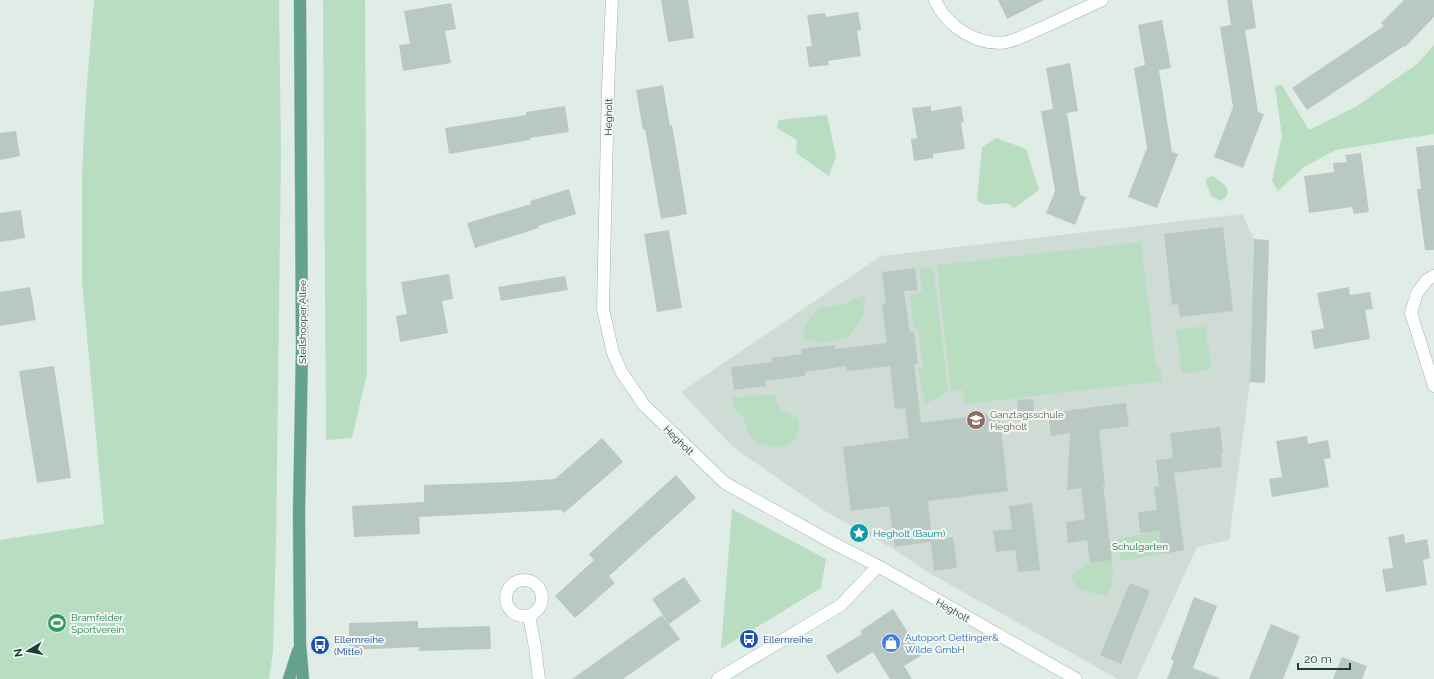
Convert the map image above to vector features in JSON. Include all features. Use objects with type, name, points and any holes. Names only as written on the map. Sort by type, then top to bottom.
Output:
[{"type":"main road","name":"Steilshooper Allee","points":[[300,0],[302,348],[299,513],[300,644],[303,679]]},
{"type":"main road","name":"Steilshooper Allee","points":[[289,679],[300,644]]},
{"type":"street","name":"Hegholt","points":[[612,0],[608,88],[603,309],[612,353],[622,373],[644,406],[725,483],[831,542],[878,566],[1076,679]]},
{"type":"street","points":[[936,0],[945,17],[961,30],[969,35],[982,39],[1002,42],[1021,37],[1102,0]]},
{"type":"street","points":[[1434,276],[1427,280],[1417,293],[1411,313],[1434,386]]},
{"type":"street","points":[[718,679],[841,605],[878,566]]},
{"type":"street","points":[[529,616],[539,679]]},
{"type":"shaded area","name":"Ganztagsschule Hegholt","points":[[1242,214],[1254,239],[1250,382],[1229,540],[1197,547],[1137,679],[1118,679],[931,574],[892,548],[825,511],[733,447],[681,392],[881,256]]},
{"type":"green space","points":[[94,0],[279,0],[281,154],[276,542],[273,651],[269,679],[0,679],[0,540],[104,524],[82,281],[82,176],[86,96]]},
{"type":"green space","points":[[323,0],[365,0],[367,373],[352,438],[326,440]]},
{"type":"green space","points":[[1434,45],[1434,134],[1336,150],[1304,167],[1278,191],[1272,181],[1282,136],[1275,87],[1281,84],[1309,130],[1357,106],[1417,64]]},
{"type":"green space","points":[[827,115],[836,156],[829,176],[796,153],[797,140],[777,128],[779,120]]},
{"type":"green space","points":[[996,138],[1026,149],[1039,190],[1014,208],[1007,203],[986,205],[977,201],[982,147]]},
{"type":"green space","points":[[1212,176],[1224,184],[1228,190],[1227,194],[1221,201],[1211,196],[1206,182],[1207,178]]},
{"type":"green space","points":[[1141,242],[1156,367],[1160,367],[1162,381],[965,404],[963,390],[951,391],[937,265]]},
{"type":"green space","points":[[933,268],[948,390],[925,404],[918,368],[923,367],[918,328],[914,328],[910,295],[919,294],[922,290],[920,269]]},
{"type":"green space","points":[[864,295],[864,312],[850,335],[828,342],[814,342],[804,337],[803,332],[809,320],[819,308],[843,304]]},
{"type":"green space","points":[[1205,326],[1212,369],[1182,374],[1176,330]]},
{"type":"green space","points":[[775,394],[780,408],[794,415],[798,419],[799,423],[797,435],[794,440],[786,446],[780,447],[768,446],[754,440],[749,434],[742,416],[733,405],[733,398]]},
{"type":"green space","points":[[732,509],[826,559],[821,588],[721,649]]},
{"type":"green space","name":"Schulgarten","points":[[1159,531],[1163,554],[1121,561],[1117,539]]},
{"type":"green space","points":[[1112,560],[1112,583],[1105,596],[1078,589],[1071,578],[1085,566]]},
{"type":"building","points":[[661,0],[688,0],[694,38],[668,42]]},
{"type":"building","points":[[998,0],[1044,0],[1007,19]]},
{"type":"building","points":[[1227,0],[1252,0],[1256,28],[1245,30],[1258,112],[1264,114],[1243,168],[1214,157],[1233,107],[1220,27],[1231,25]]},
{"type":"building","points":[[1404,0],[1434,0],[1434,17],[1405,47],[1404,46],[1307,110],[1292,88],[1384,26],[1381,23]]},
{"type":"building","points":[[451,3],[456,29],[445,31],[451,63],[403,71],[399,45],[410,44],[404,11]]},
{"type":"building","points":[[858,12],[861,30],[857,31],[861,56],[828,61],[829,65],[809,67],[806,47],[812,46],[807,15],[825,13],[826,17]]},
{"type":"building","points":[[1162,20],[1171,68],[1159,70],[1172,152],[1178,154],[1157,208],[1128,197],[1147,148],[1134,68],[1145,65],[1138,25]]},
{"type":"building","points":[[1070,63],[1078,111],[1067,113],[1080,195],[1086,197],[1075,225],[1046,213],[1055,191],[1041,111],[1053,109],[1046,68]]},
{"type":"building","points":[[663,85],[670,126],[672,125],[687,214],[661,219],[645,129],[643,130],[636,90]]},
{"type":"building","points":[[565,106],[569,132],[449,154],[445,128],[526,115],[526,112]]},
{"type":"building","points":[[931,106],[931,111],[961,106],[964,122],[961,123],[965,149],[933,154],[933,158],[914,161],[911,139],[917,138],[912,108]]},
{"type":"building","points":[[16,131],[20,156],[0,160],[0,133]]},
{"type":"building","points":[[1434,145],[1434,250],[1425,250],[1417,189],[1421,189],[1416,147]]},
{"type":"building","points":[[1361,153],[1369,212],[1354,214],[1352,207],[1309,213],[1304,176],[1334,172],[1333,163],[1347,162],[1345,155]]},
{"type":"building","points":[[569,189],[576,214],[538,226],[539,228],[475,248],[467,223],[531,204],[530,201]]},
{"type":"building","points":[[21,210],[25,238],[0,242],[0,213]]},
{"type":"building","points":[[1223,227],[1233,311],[1180,317],[1178,304],[1172,305],[1164,234]]},
{"type":"building","points":[[669,230],[682,308],[657,312],[644,234]]},
{"type":"building","points":[[1254,239],[1269,240],[1265,383],[1250,382]]},
{"type":"building","points":[[915,268],[918,290],[904,291],[910,333],[914,332],[918,364],[914,365],[921,423],[999,413],[1008,491],[928,501],[932,540],[953,537],[957,568],[934,571],[931,542],[895,547],[889,506],[851,511],[843,447],[909,438],[905,408],[895,409],[890,366],[847,371],[846,366],[805,372],[805,376],[765,381],[766,386],[734,390],[731,367],[772,362],[771,358],[802,354],[801,349],[834,345],[835,349],[887,343],[882,304],[886,303],[882,272]]},
{"type":"building","points":[[449,274],[453,299],[442,301],[448,333],[400,342],[396,316],[407,314],[401,282]]},
{"type":"building","points":[[565,276],[568,290],[501,301],[498,287]]},
{"type":"building","points":[[30,287],[36,320],[0,326],[0,292]]},
{"type":"building","points":[[1349,287],[1350,295],[1370,292],[1373,309],[1365,310],[1370,339],[1314,349],[1311,331],[1324,328],[1317,293]]},
{"type":"building","points":[[54,366],[71,478],[37,483],[19,371]]},
{"type":"building","points":[[1033,399],[1034,414],[1019,416],[1017,400]]},
{"type":"building","points":[[1126,403],[1129,426],[1099,430],[1105,485],[1103,485],[1112,560],[1090,563],[1087,540],[1068,543],[1066,522],[1085,519],[1081,488],[1067,490],[1070,433],[1051,436],[1048,413]]},
{"type":"building","points":[[1220,427],[1223,453],[1221,454],[1222,467],[1174,473],[1184,550],[1163,554],[1159,531],[1140,533],[1138,512],[1157,510],[1154,487],[1159,486],[1156,460],[1173,458],[1170,433]]},
{"type":"building","points":[[1307,436],[1308,444],[1328,440],[1331,458],[1324,459],[1329,487],[1272,497],[1269,479],[1282,477],[1276,441]]},
{"type":"building","points":[[602,438],[623,462],[564,513],[561,510],[419,517],[420,534],[354,537],[352,506],[424,502],[424,485],[555,479]]},
{"type":"building","points":[[676,475],[696,498],[609,576],[615,583],[575,618],[555,596],[594,560],[589,554]]},
{"type":"building","points":[[1032,503],[1040,570],[1018,572],[1015,550],[996,552],[993,531],[1012,529],[1009,506]]},
{"type":"building","points":[[1404,534],[1405,543],[1427,539],[1430,558],[1423,560],[1427,585],[1386,592],[1382,569],[1393,568],[1388,537]]},
{"type":"building","points":[[684,577],[701,601],[669,624],[652,599]]},
{"type":"building","points":[[1130,583],[1150,591],[1121,664],[1100,655]]},
{"type":"building","points":[[1194,597],[1217,606],[1193,668],[1219,679],[1167,679],[1174,661],[1171,659]]},
{"type":"building","name":"Autoport Oettinger& Wilde GmbH","points":[[893,609],[922,655],[904,666],[912,679],[890,679],[873,652],[837,674],[826,656],[862,634],[860,631]]},
{"type":"building","points":[[662,615],[680,639],[623,679],[572,679]]},
{"type":"building","points":[[418,621],[418,628],[490,626],[491,649],[419,651],[419,647],[349,650],[349,623]]},
{"type":"building","points":[[1271,624],[1300,636],[1283,679],[1249,679]]},
{"type":"building","points":[[1342,657],[1367,666],[1362,679],[1333,679]]},
{"type":"place","name":"Ganztagsschule Hegholt","points":[[976,420]]},
{"type":"place","name":"Hegholt (Baum)","points":[[859,533]]},
{"type":"place","name":"Bramfelder Sportverein","points":[[57,623]]},
{"type":"place","name":"Ellernreihe","points":[[749,639]]},
{"type":"place","name":"Autoport Oettinger& Wilde GmbH","points":[[891,643]]},
{"type":"place","name":"Ellernreihe (Mitte)","points":[[320,645]]}]
